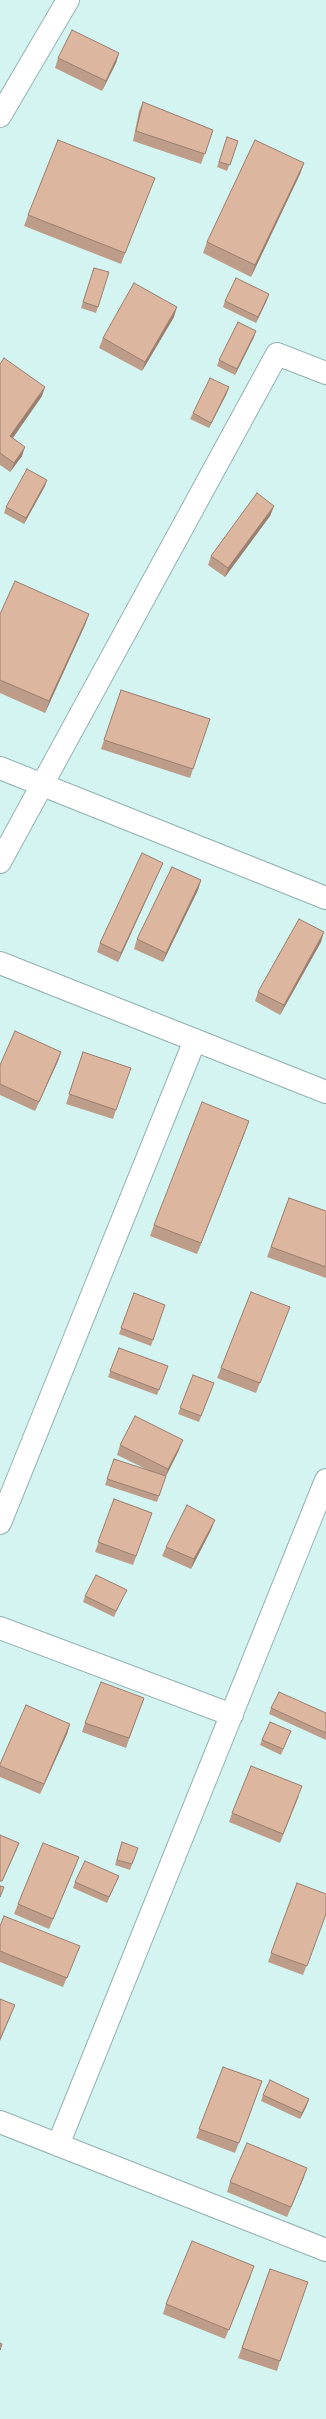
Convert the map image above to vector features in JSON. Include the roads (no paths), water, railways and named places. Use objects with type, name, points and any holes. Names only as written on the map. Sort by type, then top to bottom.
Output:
[{"type":"street","points":[[0,116],[68,0]]},
{"type":"street","points":[[0,862],[277,354],[326,373]]},
{"type":"street","points":[[0,768],[326,898]]},
{"type":"street","points":[[0,963],[326,1092]]},
{"type":"street","points":[[0,1523],[195,1040]]},
{"type":"street","points":[[58,2145],[326,1480]]},
{"type":"street","points":[[0,1628],[232,1715]]},
{"type":"street","points":[[0,2122],[326,2250]]}]
